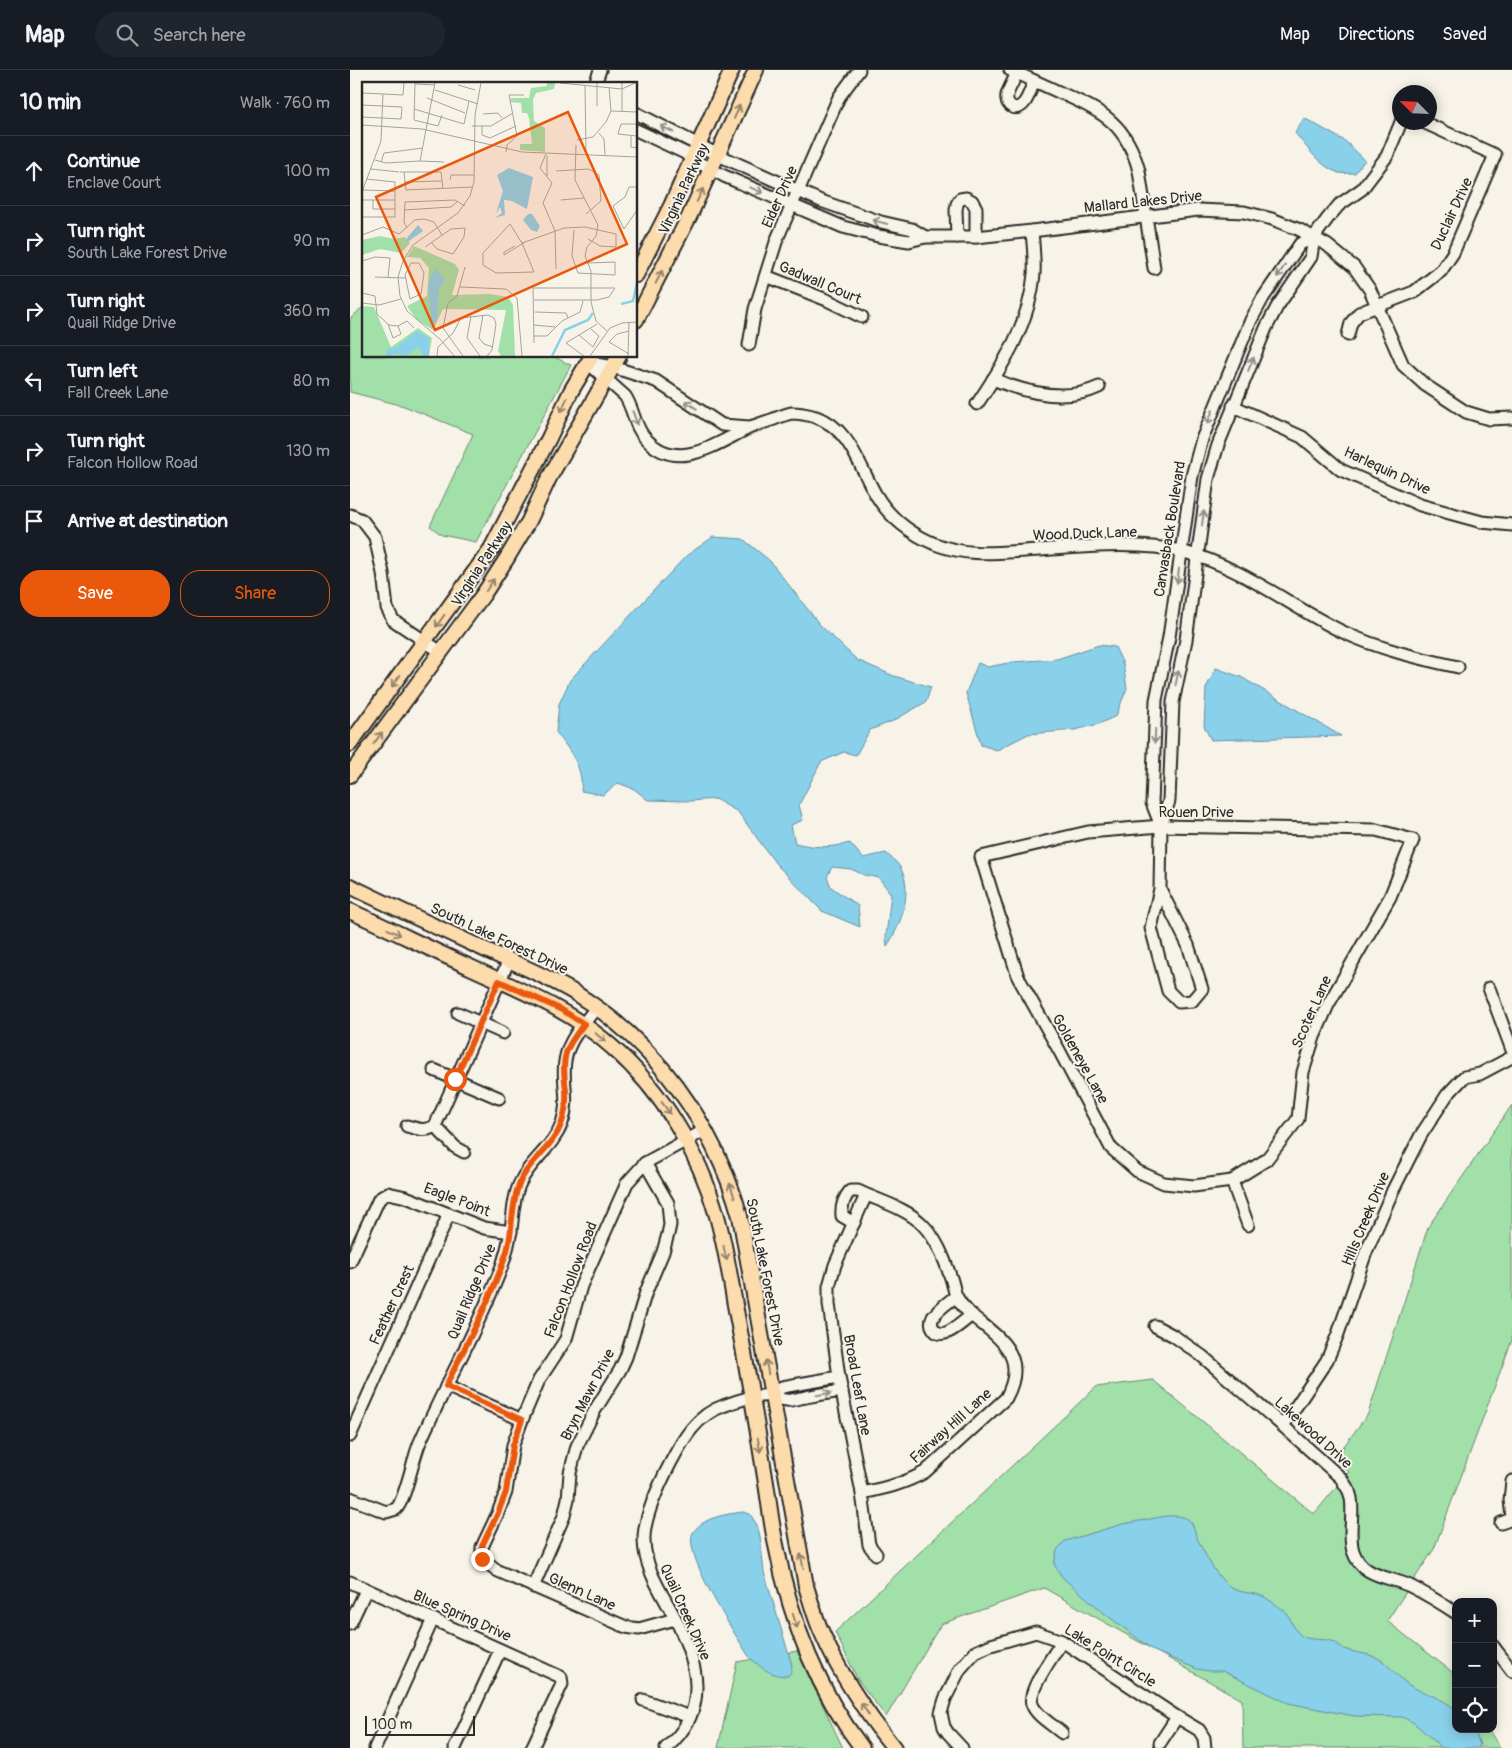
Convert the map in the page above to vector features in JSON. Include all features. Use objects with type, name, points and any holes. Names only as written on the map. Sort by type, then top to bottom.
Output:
[{"type":"main road","name":"Virginia Parkway","points":[[638,271],[699,145],[732,70]]},
{"type":"main road","name":"Virginia Parkway","points":[[638,316],[687,222],[756,70]]},
{"type":"main road","name":"Virginia Parkway","points":[[350,744],[482,564],[550,438],[570,391],[590,359]]},
{"type":"main road","name":"Virginia Parkway","points":[[350,775],[483,595],[507,558],[529,521],[549,478],[613,368]]},
{"type":"main road","name":"South Lake Forest Drive","points":[[350,886],[558,984],[596,1008],[637,1042],[683,1093],[706,1130],[724,1170],[740,1216],[806,1586],[817,1620],[838,1666],[868,1715],[894,1748]]},
{"type":"main road","points":[[350,911],[562,1010],[584,1024],[611,1046],[646,1082],[674,1119],[703,1175],[717,1218],[742,1337],[775,1544],[796,1624],[805,1651],[841,1719],[862,1748]]},
{"type":"street","points":[[596,82],[600,70]]},
{"type":"street","name":"Eider Drive","points":[[749,345],[755,309],[777,239],[839,97],[859,70]]},
{"type":"street","points":[[1034,81],[1025,102],[1019,108],[1010,106],[1007,94],[1014,72],[1034,81],[1095,109],[1105,115],[1128,142],[1136,160],[1142,186],[1154,268]]},
{"type":"street","points":[[638,114],[718,155],[821,200],[873,220],[912,228],[926,238]]},
{"type":"street","name":"Duclair Drive","points":[[1348,335],[1350,323],[1360,313],[1414,292],[1441,271],[1453,253],[1495,155],[1437,128]]},
{"type":"street","name":"Canvasback Boulevard","points":[[1160,826],[1152,804],[1156,700],[1170,637],[1194,468],[1202,439],[1251,320],[1263,298],[1300,244],[1314,237],[1340,206],[1362,189],[1387,156],[1398,130]]},
{"type":"street","name":"Mallard Lakes Drive","points":[[638,131],[685,153],[692,159],[724,176],[843,227],[878,236],[909,241],[926,238],[976,237],[1032,231],[1198,210],[1244,212],[1272,218],[1314,237],[1354,267],[1370,290],[1403,365],[1425,386],[1466,412],[1489,419],[1512,418]]},
{"type":"street","points":[[956,237],[957,204],[960,199],[966,198],[972,201],[976,208],[976,237]]},
{"type":"street","points":[[977,404],[1015,340],[1028,308],[1034,272],[1032,231]]},
{"type":"street","name":"Canvasback Boulevard","points":[[1160,889],[1188,945],[1202,989],[1192,1001],[1179,1002],[1168,991],[1151,928],[1160,889],[1160,826],[1169,801],[1173,702],[1186,640],[1208,479],[1218,445],[1266,328],[1312,257],[1314,237]]},
{"type":"street","name":"Gadwall Court","points":[[766,276],[827,300],[862,317]]},
{"type":"street","name":"Wood Duck Lane","points":[[590,359],[656,381],[713,420],[727,426],[752,427]]},
{"type":"street","name":"Wood Duck Lane","points":[[613,368],[629,402],[639,430],[652,445],[669,453],[678,455],[689,454],[709,448],[752,427],[790,413],[818,418],[831,425],[848,442],[877,496],[890,513],[918,536],[935,544],[976,554],[1112,546],[1182,551],[1230,568],[1305,612],[1344,632],[1383,648],[1458,667]]},
{"type":"street","points":[[993,379],[1017,389],[1043,394],[1078,394],[1099,387]]},
{"type":"street","name":"Harlequin Drive","points":[[1233,406],[1302,437],[1341,470],[1420,505],[1482,522],[1512,525]]},
{"type":"street","points":[[709,448],[718,437],[718,431],[713,420]]},
{"type":"street","points":[[350,515],[362,520],[375,537],[383,573],[387,608],[393,620],[440,652]]},
{"type":"street","name":"Rouen Drive","points":[[981,857],[1088,832],[1160,826],[1376,830],[1413,840]]},
{"type":"street","name":"Scoter Lane","points":[[1232,1181],[1266,1160],[1298,1119],[1303,1072],[1314,1037],[1328,1005],[1390,897],[1413,840]]},
{"type":"street","name":"Goldeneye Lane","points":[[981,857],[1018,977],[1111,1148],[1137,1171],[1164,1184],[1194,1186],[1232,1181]]},
{"type":"street","points":[[407,1126],[419,1130],[429,1130],[435,1126],[509,960]]},
{"type":"street","points":[[1489,988],[1512,1050]]},
{"type":"street","name":"Quail Ridge Drive","points":[[350,1498],[386,1512],[399,1511],[419,1445],[483,1312],[502,1266],[508,1248],[518,1186],[530,1166],[554,1140],[562,1124],[566,1108],[564,1079],[566,1055],[569,1046],[596,1008]]},
{"type":"street","points":[[458,1013],[503,1033]]},
{"type":"street","name":"Hills Creek Drive","points":[[1283,1426],[1330,1355],[1366,1252],[1393,1190],[1421,1135],[1447,1095],[1464,1077],[1480,1074],[1512,1057]]},
{"type":"street","points":[[434,1070],[498,1098]]},
{"type":"street","points":[[435,1126],[455,1147],[464,1152]]},
{"type":"street","name":"Falcon Hollow Road","points":[[482,1559],[482,1546],[506,1492],[513,1445],[522,1420],[539,1380],[566,1339],[581,1286],[622,1193],[633,1175],[645,1163],[706,1130]]},
{"type":"street","name":"Bryn Mawr Drive","points":[[533,1587],[564,1516],[568,1499],[570,1473],[577,1446],[595,1410],[626,1357],[646,1292],[663,1252],[668,1234],[670,1225],[668,1203],[645,1163]]},
{"type":"street","points":[[1232,1181],[1248,1225]]},
{"type":"street","points":[[854,1223],[842,1216],[841,1210],[850,1191],[858,1191],[908,1214],[921,1223],[931,1234],[939,1247],[956,1296],[972,1315],[948,1333],[941,1334],[934,1330],[931,1323],[934,1316],[956,1296]]},
{"type":"street","name":"Eagle Point","points":[[350,1262],[379,1199],[388,1192],[484,1228],[511,1232]]},
{"type":"street","name":"Broad Leaf Lane","points":[[866,1195],[834,1266],[829,1304],[839,1377],[862,1493],[870,1545],[876,1554]]},
{"type":"street","name":"Feather Crest","points":[[350,1436],[449,1214]]},
{"type":"street","name":"Fairway Hill Lane","points":[[862,1493],[896,1486],[910,1481],[925,1472],[1006,1398],[1012,1388],[1015,1372],[1013,1359],[1007,1348],[972,1315]]},
{"type":"street","name":"Lakewood Drive","points":[[1155,1326],[1174,1336],[1202,1356],[1345,1483],[1349,1490],[1352,1506],[1353,1550],[1362,1564],[1375,1575],[1401,1582],[1421,1591],[1452,1610]]},
{"type":"street","points":[[772,1396],[782,1387],[839,1377]]},
{"type":"street","points":[[446,1386],[522,1420]]},
{"type":"street","name":"Quail Creek Drive","points":[[666,1748],[674,1742],[690,1717],[696,1703],[697,1686],[695,1668],[690,1653],[650,1570],[644,1540],[647,1520],[669,1466],[694,1426],[714,1410],[751,1397],[772,1396],[786,1400],[842,1391]]},
{"type":"street","points":[[1508,1520],[1512,1481]]},
{"type":"street","name":"Glenn Lane","points":[[482,1559],[498,1572],[626,1627],[639,1629],[675,1619]]},
{"type":"street","name":"Blue Spring Drive","points":[[350,1582],[561,1677],[562,1684],[532,1748]]},
{"type":"street","points":[[350,1624],[366,1590]]},
{"type":"street","points":[[375,1748],[433,1619]]},
{"type":"street","name":"Lake Point Circle","points":[[962,1748],[948,1733],[941,1719],[941,1713],[967,1660],[975,1652],[991,1644],[1028,1633],[1040,1632],[1062,1641],[1203,1734],[1205,1748]]},
{"type":"street","points":[[1062,1641],[1031,1697],[1034,1709],[1062,1733]]},
{"type":"street","points":[[455,1748],[500,1650]]},
{"type":"street","points":[[1497,1651],[1512,1672]]},
{"type":"street","points":[[643,1700],[690,1717]]},
{"type":"street","points":[[1160,1743],[1177,1717]]},
{"type":"green space","points":[[362,308],[362,358],[556,358],[571,365],[476,542],[442,535],[430,526],[473,434],[404,406],[350,392],[350,319]]},
{"type":"green space","points":[[1512,1105],[1512,1340],[1434,1549],[1387,1621],[1452,1673],[1452,1733],[1491,1733],[1500,1748],[1243,1748],[1242,1700],[1044,1588],[941,1624],[886,1717],[858,1680],[835,1632],[1096,1387],[1153,1380],[1314,1514],[1349,1472],[1335,1458],[1368,1414],[1428,1227]]},
{"type":"green space","points":[[797,1651],[843,1748],[718,1748],[737,1662]]},
{"type":"water","points":[[1304,118],[1345,141],[1365,160],[1355,173],[1339,173],[1326,166],[1314,156],[1295,133]]},
{"type":"water","points":[[713,537],[743,539],[770,561],[820,625],[857,660],[894,676],[931,687],[926,702],[893,721],[870,730],[856,755],[844,752],[821,762],[799,805],[803,820],[791,825],[795,843],[822,847],[850,843],[863,858],[886,853],[899,865],[904,876],[906,897],[901,918],[887,946],[886,936],[891,894],[879,878],[864,875],[851,869],[832,867],[827,877],[831,887],[858,906],[860,927],[822,911],[776,864],[738,812],[715,799],[691,801],[648,800],[634,789],[618,783],[603,795],[581,791],[578,767],[556,732],[559,704],[570,680],[686,556]]},
{"type":"water","points":[[1099,645],[1115,647],[1123,664],[1127,688],[1116,716],[1099,724],[1075,730],[1028,734],[997,750],[981,745],[966,693],[978,663],[988,667],[1013,662],[1057,659]]},
{"type":"water","points":[[1216,668],[1241,677],[1341,736],[1211,740],[1204,726],[1206,688]]},
{"type":"water","points":[[743,1512],[750,1514],[757,1525],[764,1572],[792,1665],[788,1676],[777,1675],[766,1670],[748,1655],[711,1593],[694,1556],[692,1541],[694,1531],[698,1526],[716,1517]]},
{"type":"water","points":[[1166,1516],[1187,1518],[1191,1522],[1212,1566],[1220,1578],[1230,1587],[1265,1597],[1286,1612],[1295,1629],[1302,1636],[1333,1642],[1344,1649],[1380,1659],[1409,1685],[1452,1707],[1452,1733],[1476,1733],[1480,1745],[1479,1748],[1442,1748],[1414,1723],[1402,1717],[1354,1716],[1288,1703],[1222,1671],[1197,1669],[1154,1651],[1104,1613],[1062,1577],[1054,1564],[1057,1550],[1065,1541],[1123,1524]]},
{"type":"route","points":[[455,1079],[499,981],[562,1010],[584,1024],[569,1046],[564,1064],[566,1108],[562,1124],[554,1140],[530,1166],[518,1186],[508,1248],[502,1266],[483,1312],[446,1386],[522,1420],[513,1445],[506,1492],[482,1546],[482,1559]]}]
